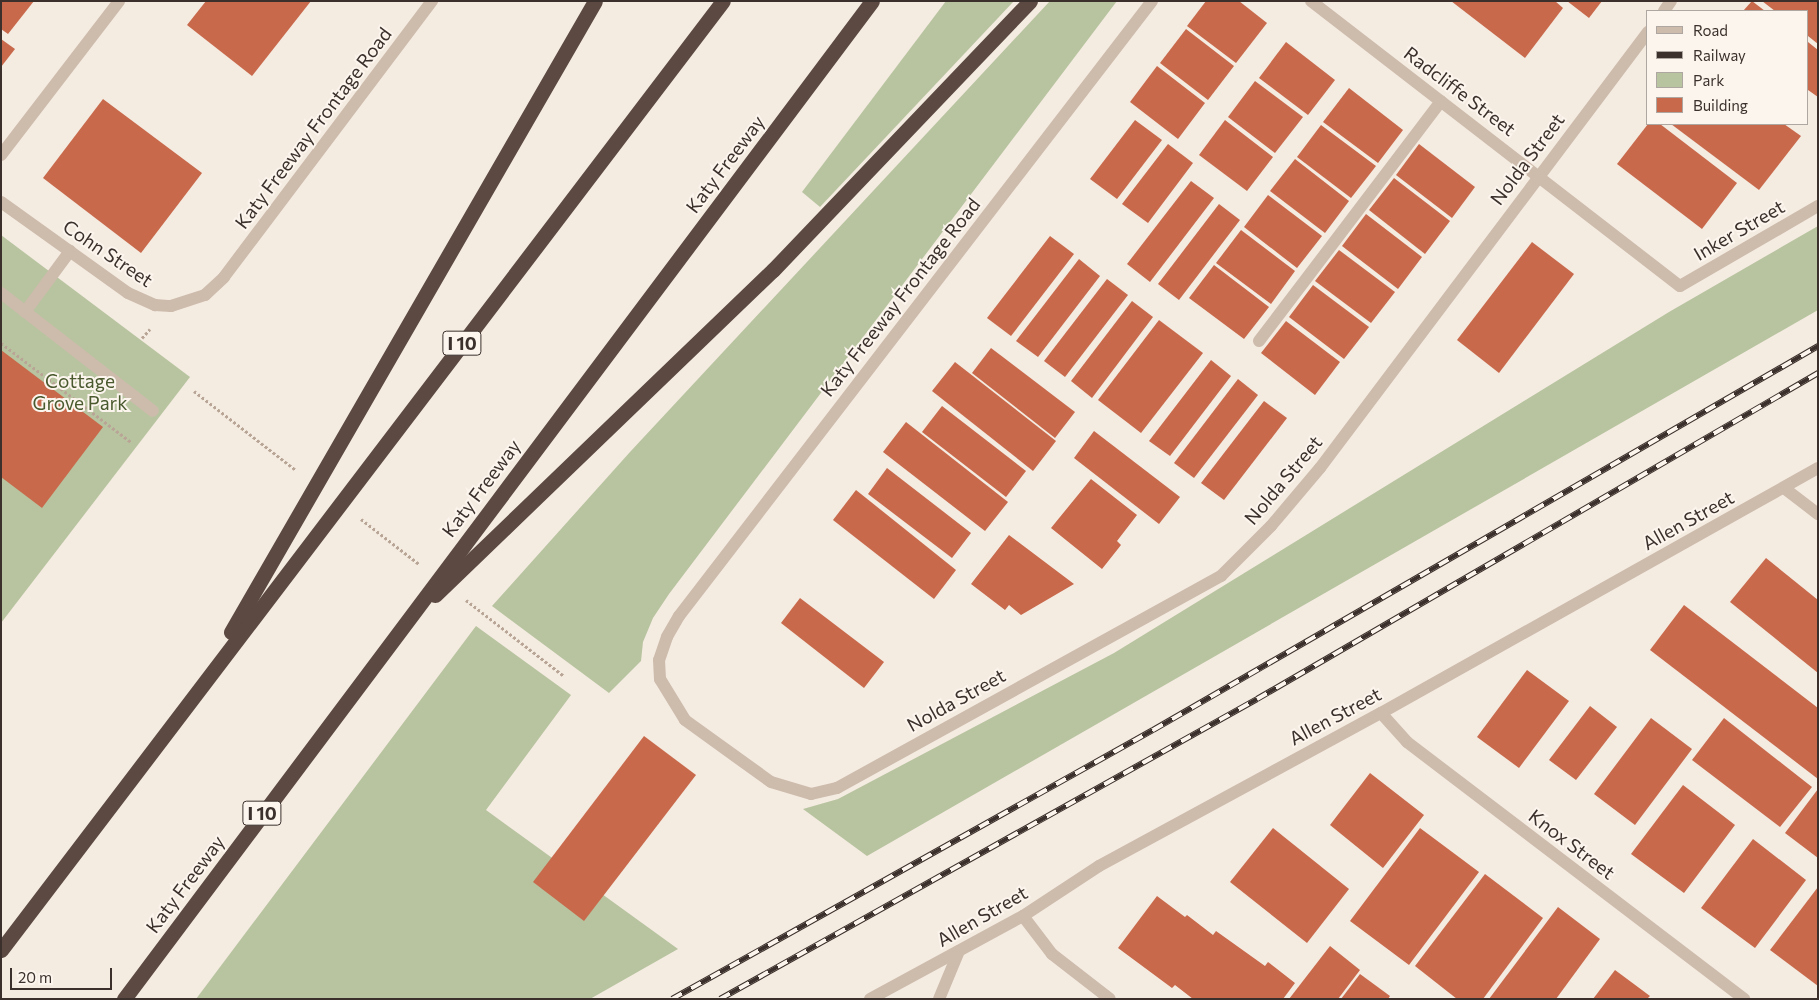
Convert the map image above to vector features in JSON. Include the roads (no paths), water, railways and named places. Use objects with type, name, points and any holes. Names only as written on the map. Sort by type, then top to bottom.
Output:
[{"type":"highway","points":[[201,684],[595,1]]},
{"type":"highway","name":"I 10","points":[[1,950],[201,684],[722,1]]},
{"type":"highway","name":"Katy Freeway","points":[[124,999],[872,1]]},
{"type":"highway","points":[[401,628],[773,270],[1030,1]]},
{"type":"street","points":[[1,155],[119,1]]},
{"type":"street","name":"Katy Freeway Frontage Road","points":[[224,277],[432,1]]},
{"type":"street","name":"Katy Freeway Frontage Road","points":[[811,794],[771,782],[685,720],[660,679],[659,660],[678,616],[1152,1]]},
{"type":"street","name":"Radcliffe Street","points":[[1311,1],[1538,174],[1680,286]]},
{"type":"street","name":"Nolda Street","points":[[811,794],[837,788],[1220,576],[1271,526],[1320,468],[1538,174],[1646,35]]},
{"type":"street","points":[[1259,341],[1441,100]]},
{"type":"street","name":"Cohn Street","points":[[1,202],[128,293],[155,305],[171,306],[206,295],[224,277]]},
{"type":"street","name":"Inker Street","points":[[1680,286],[1818,206]]},
{"type":"street","points":[[25,312],[70,251]]},
{"type":"street","points":[[1,293],[153,411]]},
{"type":"street","name":"Allen Street","points":[[870,999],[1024,916],[1098,866],[1381,713],[1818,468]]},
{"type":"street","points":[[1784,488],[1818,514]]},
{"type":"street","name":"Knox Street","points":[[1381,713],[1407,742],[1744,999]]},
{"type":"street","points":[[1024,916],[1052,954],[1110,999]]},
{"type":"street","points":[[939,999],[959,952]]},
{"type":"railway","points":[[672,999],[1153,730],[1818,346]]},
{"type":"railway","points":[[720,999],[1257,699],[1818,373]]},
{"type":"park label","name":"Cottage Grove Park","points":[[80,392]]}]
